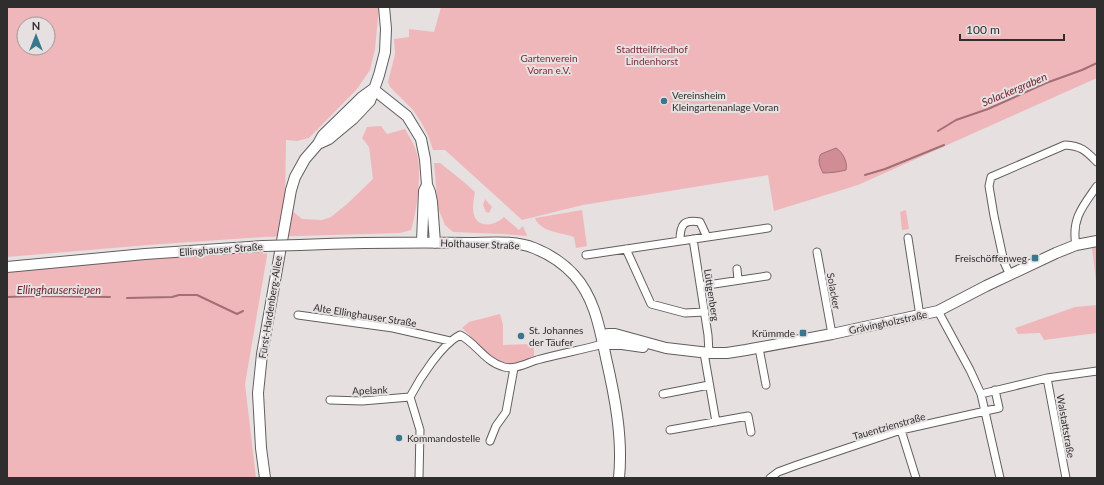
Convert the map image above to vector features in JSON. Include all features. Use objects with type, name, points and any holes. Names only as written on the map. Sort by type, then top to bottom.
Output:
[{"type":"main road","points":[[373,89],[379,75],[385,52],[386,29],[384,7]]},
{"type":"main road","name":"Fürst-Hardenberg-Allee","points":[[265,478],[261,448],[258,393],[262,354],[291,190],[295,177],[306,159],[318,144],[329,139],[365,107],[370,100],[373,89]]},
{"type":"main road","name":"Holthauser Straße","points":[[373,89],[407,116],[417,132],[422,144],[426,159],[427,185],[432,202],[435,243],[518,244],[534,248],[545,254],[562,264],[575,276],[588,294],[602,339]]},
{"type":"main road","name":"Holthauser Straße","points":[[422,242],[424,191],[427,185]]},
{"type":"main road","name":"Grävingholzstraße","points":[[602,339],[654,349],[666,348],[707,353],[727,353],[832,334],[938,311],[1010,275],[1076,245],[1097,241]]},
{"type":"main road","name":"Ellinghauser Straße","points":[[7,267],[145,254],[263,246],[422,242],[435,243]]},
{"type":"main road","points":[[602,339],[616,405],[620,448],[619,478]]},
{"type":"street","points":[[1010,275],[1004,262],[998,238],[989,186],[991,177],[1065,145],[1083,149],[1097,162]]},
{"type":"street","points":[[1076,245],[1074,234],[1078,214],[1097,186]]},
{"type":"street","points":[[680,241],[680,230],[685,223],[690,220],[700,222],[707,237]]},
{"type":"street","points":[[586,255],[768,228]]},
{"type":"street","points":[[908,238],[920,316]]},
{"type":"street","name":"Lüttgenberg","points":[[693,239],[710,348],[707,353],[709,385],[716,422]]},
{"type":"street","points":[[626,249],[651,304],[685,313],[705,312]]},
{"type":"street","name":"Solacker","points":[[817,252],[832,334]]},
{"type":"street","points":[[737,269],[738,280]]},
{"type":"street","points":[[701,286],[767,276]]},
{"type":"street","points":[[938,311],[970,370],[981,394],[1000,478]]},
{"type":"street","name":"Alte Ellinghauser Straße","points":[[298,315],[393,328],[450,341],[460,335],[469,340],[487,358],[504,367],[514,368]]},
{"type":"street","points":[[490,441],[496,426],[506,412],[514,368],[602,339]]},
{"type":"street","points":[[419,478],[420,430],[410,397],[428,368],[450,341]]},
{"type":"street","points":[[759,348],[766,385]]},
{"type":"street","points":[[981,394],[1047,378],[1097,371]]},
{"type":"street","name":"Walstattstraße","points":[[1047,378],[1066,478]]},
{"type":"street","points":[[664,394],[709,385]]},
{"type":"street","name":"Tauentzienstraße","points":[[770,478],[778,472],[797,465],[902,430],[1000,408],[995,390]]},
{"type":"street","name":"Apelank","points":[[330,400],[368,401],[410,397]]},
{"type":"street","points":[[670,430],[748,416],[751,432]]},
{"type":"street","points":[[902,430],[916,478]]},
{"type":"green space","points":[[7,7],[379,7],[375,49],[370,70],[357,89],[309,138],[297,141],[286,140],[285,205],[302,219],[322,220],[331,217],[373,179],[369,147],[362,138],[367,127],[381,126],[387,134],[405,129],[416,150],[419,166],[418,194],[411,230],[400,233],[264,237],[7,257]]},
{"type":"green space","points":[[441,7],[1097,7],[1097,78],[858,185],[774,211],[768,175],[583,205],[522,220],[445,150],[433,150],[428,135],[413,110],[390,87],[388,82],[395,54],[394,39],[409,37],[409,29],[434,32]],"holes":[[[827,152],[841,172],[836,171],[830,173],[821,168],[819,161],[821,154]]]},
{"type":"green space","points":[[434,163],[440,163],[475,192],[473,209],[474,215],[480,223],[494,223],[504,217],[519,230],[523,226],[527,236],[453,232],[445,225],[438,208]]},
{"type":"green space","points":[[485,199],[492,207],[489,213],[486,212],[483,205]]},
{"type":"green space","points":[[582,210],[587,246],[576,248],[574,237],[542,227],[535,218]]},
{"type":"green space","points":[[905,210],[909,229],[902,230],[900,212]]},
{"type":"green space","points":[[1097,247],[1097,289],[1092,248]]},
{"type":"green space","points":[[263,252],[263,254],[267,253],[267,256],[245,384],[256,478],[7,478],[7,272],[192,255]]},
{"type":"green space","points":[[1097,305],[1097,333],[1044,340],[1040,333],[1018,334],[1015,328],[1075,307]]},
{"type":"green space","points":[[500,314],[503,325],[503,345],[534,344],[534,357],[513,364],[506,363],[492,356],[462,328],[469,322]]},
{"type":"shaded area","points":[[836,148],[841,152],[844,158],[846,170],[823,173],[819,161],[821,154]]},
{"type":"waterway","name":"Solackergraben","points":[[938,131],[956,120],[988,109],[1046,83],[1097,63]]},
{"type":"waterway","points":[[865,175],[885,169],[944,145]]},
{"type":"waterway","name":"Ellinghausersiepen","points":[[127,298],[197,295],[237,314],[243,311]]},
{"type":"waterway","name":"Ellinghausersiepen","points":[[7,297],[110,297]]},
{"type":"place","name":"Vereinsheim Kleingartenanlage Voran","points":[[664,101]]},
{"type":"place","name":"Freischöffenweg","points":[[1035,258]]},
{"type":"place","name":"Krümmde","points":[[803,333]]},
{"type":"place","name":"St. Johannes der Täufer","points":[[521,336]]},
{"type":"place","name":"Kommandostelle","points":[[399,438]]},
{"type":"park label","name":"Stadtteilfriedhof Lindenhorst","points":[[652,54]]},
{"type":"park label","name":"Gartenverein Voran e.V.","points":[[549,64]]}]
